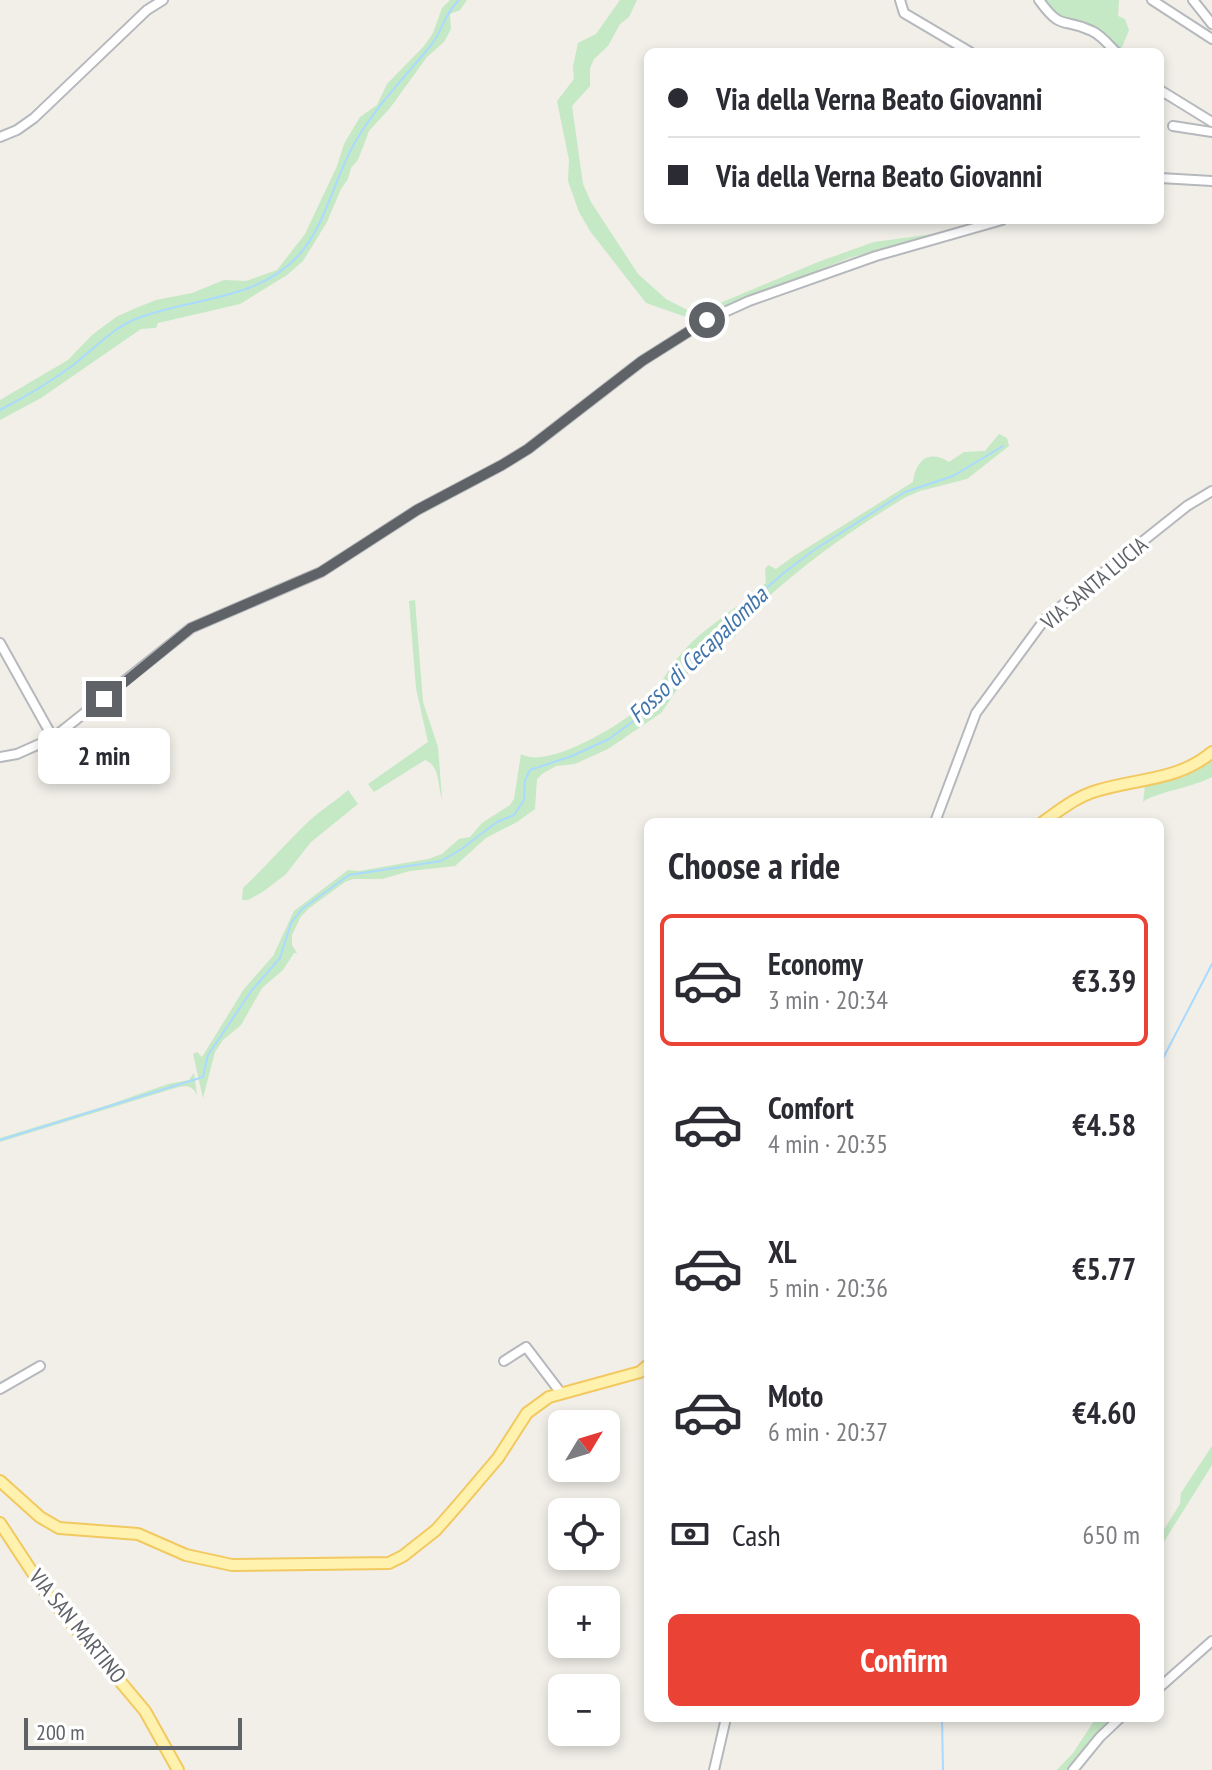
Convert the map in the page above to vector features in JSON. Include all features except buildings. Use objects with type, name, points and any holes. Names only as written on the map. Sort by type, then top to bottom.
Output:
[{"type":"main road","points":[[1049,818],[1084,796],[1115,786],[1169,776],[1192,767],[1212,752]]},
{"type":"main road","points":[[0,1481],[40,1517],[59,1528],[138,1534],[207,1561],[232,1565],[389,1563],[413,1549],[458,1505],[498,1458],[536,1404],[561,1393],[619,1379],[644,1368]]},
{"type":"main road","name":"VIA SAN MARTINO","points":[[0,1523],[46,1593],[145,1711],[178,1770]]},
{"type":"street","points":[[0,137],[34,118],[147,10],[163,0]]},
{"type":"street","points":[[900,0],[904,13],[963,48]]},
{"type":"street","points":[[1039,0],[1049,15],[1060,23],[1094,31],[1112,48]]},
{"type":"street","points":[[1152,0],[1212,39]]},
{"type":"street","points":[[1193,0],[1212,24]]},
{"type":"street","points":[[1164,92],[1212,122]]},
{"type":"street","points":[[1173,126],[1212,132]]},
{"type":"street","points":[[1164,178],[1212,181]]},
{"type":"street","points":[[0,757],[17,754],[53,738],[191,628],[321,572],[417,510],[528,449],[642,361],[707,320],[749,301],[876,256],[988,224]]},
{"type":"street","name":"VIA SANTA LUCIA","points":[[937,818],[976,713],[1045,619],[1187,506],[1212,491]]},
{"type":"street","points":[[0,643],[53,738]]},
{"type":"street","points":[[504,1361],[526,1347],[561,1393]]},
{"type":"street","points":[[0,1389],[40,1366]]},
{"type":"street","points":[[1164,1683],[1212,1641]]},
{"type":"street","points":[[714,1770],[725,1722]]},
{"type":"street","points":[[1073,1770],[1116,1722]]},
{"type":"green space","points":[[450,0],[467,0],[460,10],[450,14],[451,29],[444,42],[427,57],[369,131],[327,222],[303,261],[287,275],[240,304],[158,323],[156,328],[141,329],[41,398],[0,420],[0,400],[68,360],[92,335],[116,317],[156,300],[192,293],[224,280],[246,281],[277,270],[305,234],[344,144],[360,117],[377,105],[387,84],[424,46],[433,33],[442,8]]},
{"type":"green space","points":[[620,0],[637,0],[608,46],[594,59],[590,68],[590,86],[572,106],[583,184],[591,202],[638,274],[666,299],[691,312],[701,311],[874,242],[940,233],[849,258],[703,317],[689,318],[646,303],[590,231],[579,212],[568,181],[569,160],[557,101],[574,79],[573,66],[578,43],[596,34]]},
{"type":"green space","points":[[1041,0],[1119,0],[1118,16],[1125,19],[1129,30],[1122,48],[1116,48],[1093,28],[1061,21]]},
{"type":"green space","points":[[999,434],[1007,438],[1009,446],[967,479],[906,497],[797,573],[738,626],[735,637],[718,641],[704,650],[661,713],[608,749],[575,764],[556,766],[542,774],[537,779],[535,809],[486,838],[455,866],[410,871],[382,879],[353,879],[308,909],[292,935],[292,945],[297,953],[262,988],[241,1025],[223,1040],[215,1052],[203,1098],[193,1054],[197,1052],[202,1057],[244,989],[273,956],[294,911],[348,870],[359,871],[428,859],[442,854],[459,839],[470,837],[482,823],[514,799],[521,754],[548,756],[565,751],[631,715],[648,700],[690,644],[766,583],[765,569],[768,565],[776,569],[913,482],[917,468],[924,459],[935,457],[949,462],[964,452],[985,451]]},
{"type":"green space","points":[[415,600],[423,702],[438,747],[442,799],[436,771],[425,760],[374,792],[368,784],[428,742],[416,688],[409,601]]},
{"type":"green space","points":[[1212,759],[1212,777],[1143,802],[1145,786],[1183,777]]},
{"type":"green space","points":[[348,790],[358,804],[311,842],[286,874],[264,891],[242,900],[243,888],[309,821]]},
{"type":"green space","points":[[194,1073],[197,1095],[189,1087],[180,1087],[0,1142],[0,1138],[189,1080]]},
{"type":"green space","points":[[1212,1446],[1212,1465],[1164,1542],[1164,1530],[1180,1504],[1181,1493]]},
{"type":"green space","points":[[1093,1722],[1113,1722],[1071,1770],[1057,1770],[1073,1753]]},
{"type":"waterway","points":[[0,410],[64,372],[131,321],[244,290],[281,271],[297,257],[315,232],[362,130],[432,44],[450,10],[459,0]]},
{"type":"waterway","name":"Fosso di Cecapalomba","points":[[0,1140],[203,1077],[208,1055],[252,990],[280,958],[291,923],[302,909],[349,875],[441,861],[497,822],[514,815],[524,800],[525,780],[530,770],[609,739],[640,716],[657,702],[703,643],[814,550],[905,492],[953,476],[1003,446]]},
{"type":"waterway","points":[[1164,1056],[1212,964]]},
{"type":"waterway","points":[[942,1722],[943,1770]]},
{"type":"route","points":[[104,699],[191,628],[321,572],[417,510],[528,449],[642,361],[707,320]]}]
